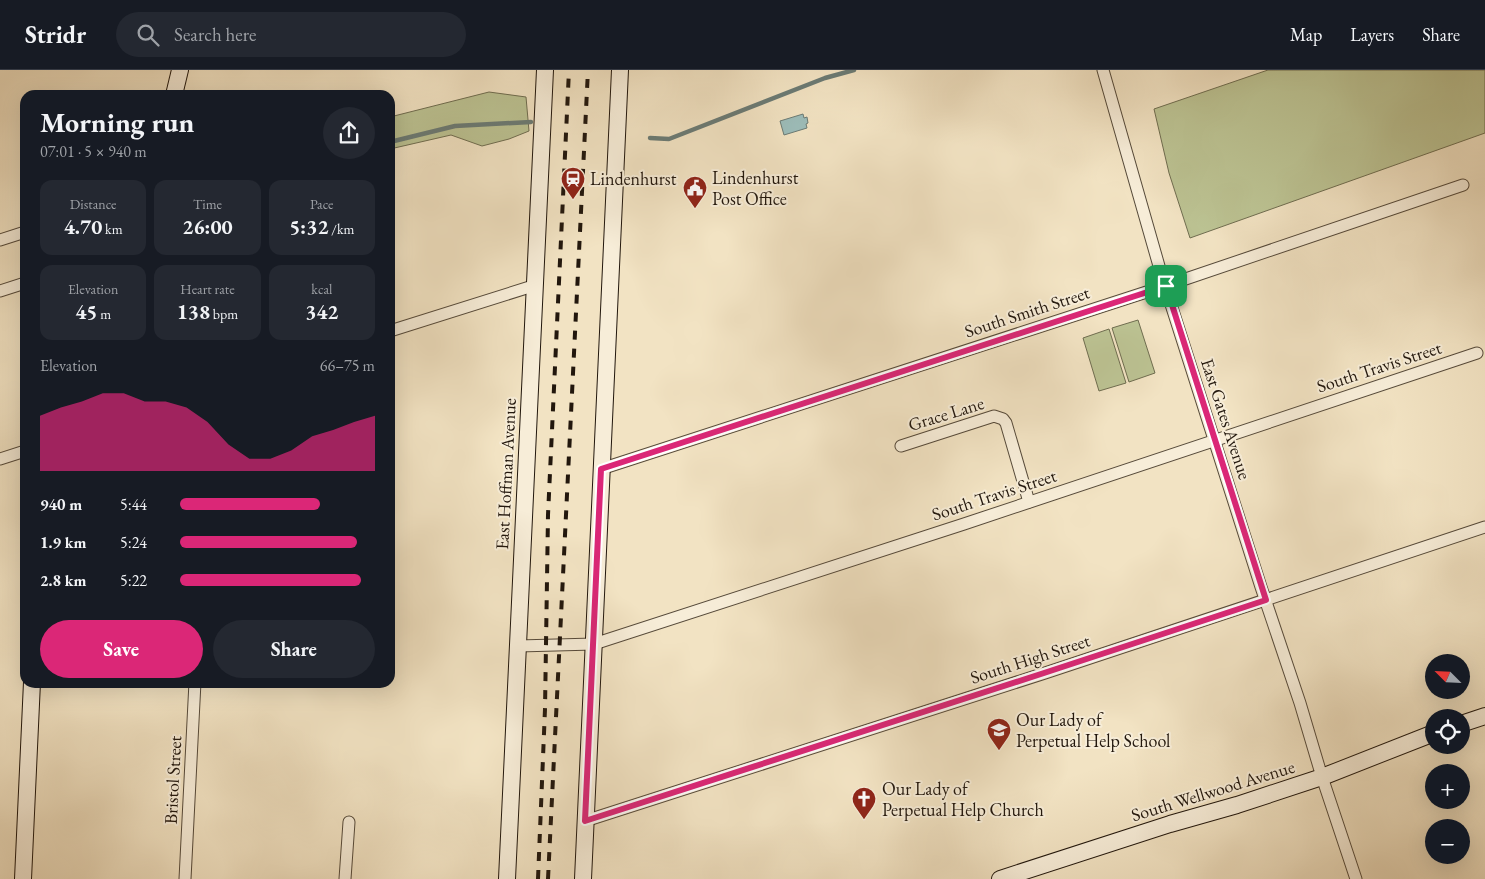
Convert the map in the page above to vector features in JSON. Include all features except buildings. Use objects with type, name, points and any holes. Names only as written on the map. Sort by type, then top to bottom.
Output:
[{"type":"main road","points":[[175,90],[180,70]]},
{"type":"main road","name":"East Hoffman Avenue","points":[[507,879],[545,70]]},
{"type":"main road","points":[[583,879],[620,70]]},
{"type":"main road","points":[[23,879],[32,688]]},
{"type":"main road","points":[[1470,721],[1485,716]]},
{"type":"main road","name":"South Wellwood Avenue","points":[[1000,879],[1322,777],[1425,737]]},
{"type":"street","name":"East Gates Avenue","points":[[1103,70],[1166,286],[1214,440],[1356,879]]},
{"type":"street","name":"South Smith Street","points":[[601,469],[1166,286],[1463,185]]},
{"type":"street","points":[[0,240],[20,234]]},
{"type":"street","points":[[0,291],[20,285]]},
{"type":"street","points":[[395,329],[536,286]]},
{"type":"street","name":"South Travis Street","points":[[518,646],[594,644],[1477,353]]},
{"type":"street","name":"Grace Lane","points":[[901,446],[998,416],[1006,423],[1029,502]]},
{"type":"street","points":[[0,459],[20,453]]},
{"type":"street","name":"South High Street","points":[[585,821],[1044,673],[1485,527]]},
{"type":"street","name":"Bristol Street","points":[[185,879],[195,688]]},
{"type":"street","points":[[346,879],[349,822]]},
{"type":"green space","points":[[1268,70],[1485,70],[1485,133],[1190,238],[1169,173],[1154,109]]},
{"type":"green space","points":[[489,92],[526,97],[529,131],[509,139],[482,146],[451,135],[395,148],[395,116]]},
{"type":"green space","points":[[1138,320],[1155,373],[1129,382],[1112,328]]},
{"type":"green space","points":[[1109,329],[1126,383],[1099,391],[1083,338]]},
{"type":"water","points":[[803,114],[804,118],[807,117],[807,128],[784,135],[780,121]]},
{"type":"waterway","points":[[650,138],[669,139],[825,78],[854,70]]},
{"type":"waterway","points":[[395,141],[455,126],[531,122]]},
{"type":"railway","points":[[538,879],[545,709],[548,515],[569,70]]},
{"type":"railway","points":[[548,879],[588,70]]},
{"type":"place","name":"Lindenhurst","points":[[573,200]]},
{"type":"place","name":"Lindenhurst Post Office","points":[[695,209]]},
{"type":"place","name":"Our Lady of Perpetual Help School","points":[[999,751]]},
{"type":"place","name":"Our Lady of Perpetual Help Church","points":[[864,820]]},
{"type":"route","points":[[1166,286],[1266,600],[585,821],[601,469],[1166,286]]}]
